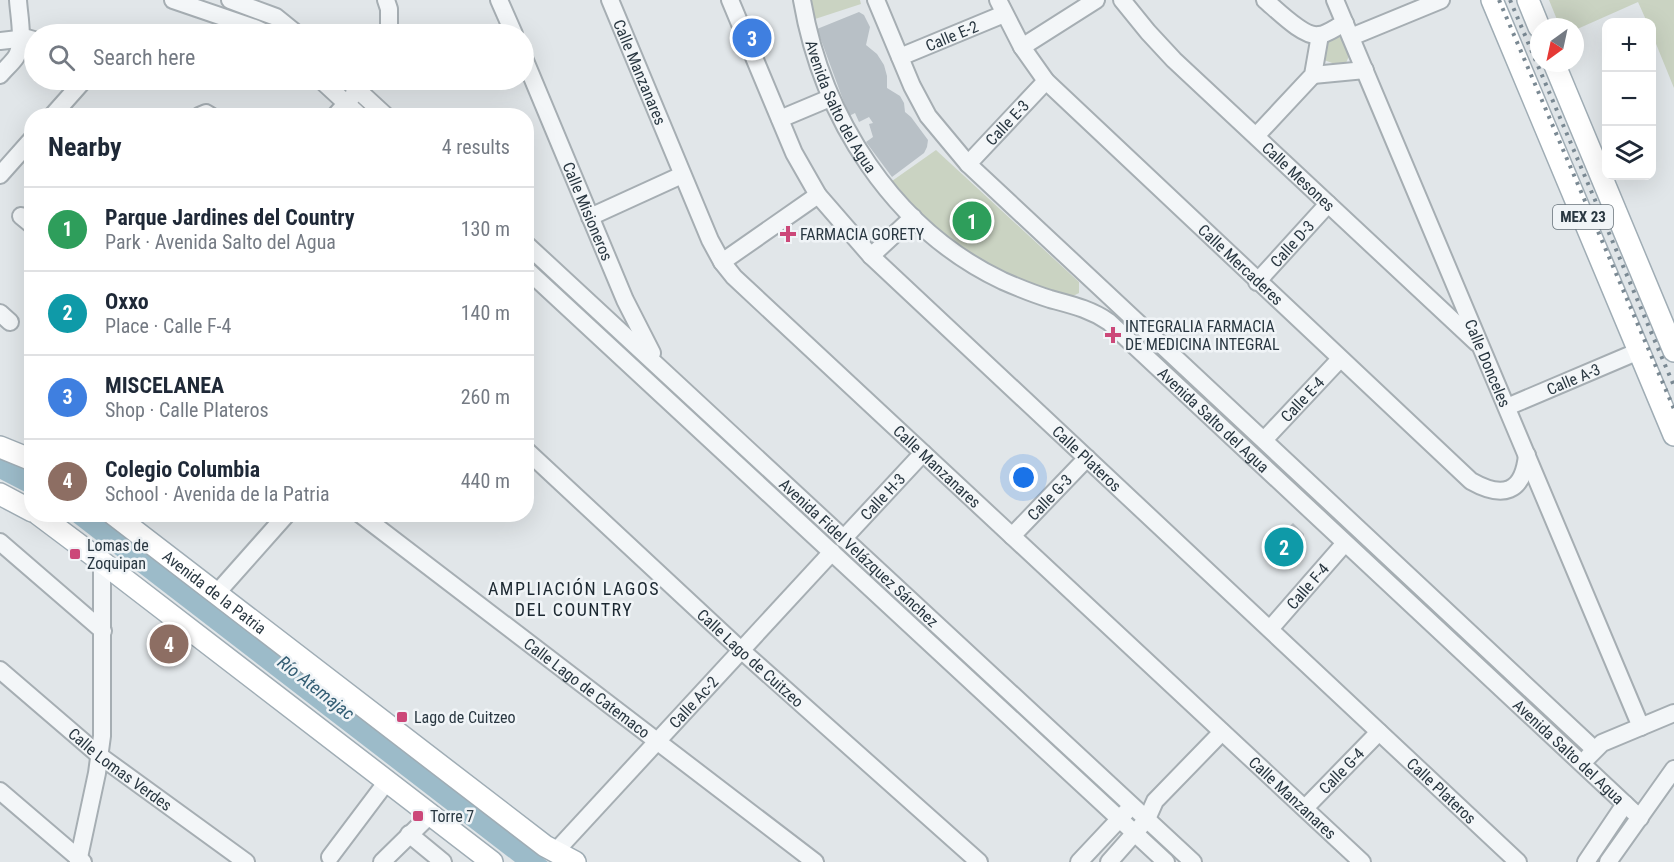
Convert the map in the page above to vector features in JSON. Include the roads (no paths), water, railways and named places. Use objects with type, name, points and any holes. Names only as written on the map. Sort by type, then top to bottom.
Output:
[{"type":"main road","name":"MEX 23","points":[[1492,0],[1674,435]]},
{"type":"main road","points":[[1528,0],[1535,18]]},
{"type":"main road","name":"MEX 23","points":[[1558,72],[1672,346]]},
{"type":"main road","points":[[1625,316],[1636,323],[1649,338],[1672,346]]},
{"type":"main road","points":[[0,447],[24,457]]},
{"type":"main road","points":[[0,494],[24,507]]},
{"type":"main road","points":[[49,522],[492,862]]},
{"type":"main road","name":"Avenida de la Patria","points":[[123,522],[555,852],[575,862]]},
{"type":"street","points":[[18,0],[24,24]]},
{"type":"street","points":[[173,0],[243,24]]},
{"type":"street","points":[[230,0],[276,17],[285,24]]},
{"type":"street","points":[[269,0],[276,17]]},
{"type":"street","points":[[386,0],[389,9],[388,24]]},
{"type":"street","points":[[499,0],[510,24]]},
{"type":"street","name":"Calle Manzanares","points":[[610,0],[710,240],[722,262],[734,277],[1362,862]]},
{"type":"street","name":"Calle Plateros","points":[[730,0],[794,153],[818,195],[871,256],[1518,862]]},
{"type":"street","name":"Avenida Salto del Agua","points":[[802,0],[809,38],[830,98],[845,129],[861,155],[913,217],[957,253],[982,269],[1027,291],[1085,308],[1109,322],[1640,818]]},
{"type":"street","name":"Avenida Salto del Agua","points":[[876,0],[928,116],[968,164],[1594,750]]},
{"type":"street","points":[[1022,47],[1096,0]]},
{"type":"street","name":"Calle Mesones","points":[[1122,0],[1174,60],[1482,348]]},
{"type":"street","points":[[1265,0],[1304,32],[1320,35],[1348,30],[1441,0]]},
{"type":"street","name":"Calle Donceles","points":[[1335,0],[1641,727]]},
{"type":"street","name":"Calle E-2","points":[[900,57],[1001,7]]},
{"type":"street","name":"Calle Mercaderes","points":[[1001,7],[1022,47],[1046,81],[1471,481],[1484,489],[1497,492],[1507,491],[1521,481],[1527,455]]},
{"type":"street","points":[[1256,136],[1313,75],[1320,35]]},
{"type":"street","points":[[0,40],[24,39]]},
{"type":"street","points":[[0,75],[24,45]]},
{"type":"street","points":[[1313,75],[1365,70]]},
{"type":"street","name":"Calle E-3","points":[[968,164],[1046,81]]},
{"type":"street","name":"Calle Misioneros","points":[[534,82],[625,300],[656,362]]},
{"type":"street","points":[[59,108],[75,90]]},
{"type":"street","points":[[328,90],[340,108]]},
{"type":"street","points":[[342,108],[353,90]]},
{"type":"street","points":[[363,90],[379,108]]},
{"type":"street","points":[[780,119],[830,98]]},
{"type":"street","points":[[0,176],[24,148]]},
{"type":"street","points":[[590,217],[682,175]]},
{"type":"street","points":[[722,262],[818,195]]},
{"type":"street","name":"Calle D-3","points":[[1257,282],[1328,204]]},
{"type":"street","points":[[871,256],[913,217]]},
{"type":"street","name":"Avenida Fidel Velázquez Sánchez","points":[[534,251],[1193,862]]},
{"type":"street","points":[[1069,303],[1080,301],[1087,292],[1088,282],[1080,269]]},
{"type":"street","name":"Avenida Fidel Velázquez Sánchez","points":[[534,276],[1166,862]]},
{"type":"street","name":"Calle A-3","points":[[1507,407],[1639,351]]},
{"type":"street","name":"Calle E-4","points":[[1263,440],[1340,358]]},
{"type":"street","points":[[1210,416],[1223,402]]},
{"type":"street","name":"Calle H-3","points":[[843,539],[923,453]]},
{"type":"street","name":"Calle Lago de Cuitzeo","points":[[534,457],[741,650],[979,862]]},
{"type":"street","name":"Calle G-3","points":[[1012,536],[1087,458]]},
{"type":"street","points":[[778,502],[790,489]]},
{"type":"street","points":[[216,594],[280,522]]},
{"type":"street","name":"Calle Lago de Catemaco","points":[[370,522],[815,862]]},
{"type":"street","points":[[0,542],[103,631]]},
{"type":"street","name":"Calle F-4","points":[[1269,629],[1346,543]]},
{"type":"street","name":"Calle Ac-2","points":[[555,852],[832,552]]},
{"type":"street","points":[[80,861],[100,756],[102,562]]},
{"type":"street","points":[[1461,651],[1474,636]]},
{"type":"street","name":"Calle Lomas Verdes","points":[[0,670],[100,756],[246,862]]},
{"type":"street","points":[[1588,770],[1586,761],[1602,743],[1673,714]]},
{"type":"street","points":[[1108,862],[1147,819],[1155,801],[1222,732]]},
{"type":"street","name":"Calle G-4","points":[[1305,808],[1379,732]]},
{"type":"street","points":[[1062,766],[1074,752]]},
{"type":"street","points":[[1608,862],[1674,769]]},
{"type":"street","points":[[330,857],[388,780]]},
{"type":"street","points":[[0,791],[80,861]]},
{"type":"street","points":[[1079,862],[1132,806],[1155,801]]},
{"type":"street","points":[[1586,862],[1625,804]]},
{"type":"street","points":[[382,862],[432,814]]},
{"type":"street","points":[[410,834],[443,862]]},
{"type":"water","points":[[0,458],[24,468],[24,491],[0,479]]},
{"type":"water","name":"Río Atemajac","points":[[73,522],[108,522],[548,862],[515,862]]},
{"type":"railway","points":[[1499,0],[1674,409]]},
{"type":"railway","points":[[1510,0],[1674,386]]},
{"type":"place","name":"MISCELANEA","points":[[752,38]]},
{"type":"place","name":"Parque Jardines del Country","points":[[972,221]]},
{"type":"place","name":"FARMACIA GORETY","points":[[788,234]]},
{"type":"place","name":"INTEGRALIA FARMACIA DE MEDICINA INTEGRAL","points":[[1113,335]]},
{"type":"place","name":"Oxxo","points":[[1284,547]]},
{"type":"place","name":"Lomas de Zoquipan","points":[[75,554]]},
{"type":"place","name":"Colegio Columbia","points":[[169,644]]},
{"type":"place","name":"Lago de Cuitzeo","points":[[402,717]]},
{"type":"place","name":"Torre 7","points":[[418,816]]},
{"type":"district","name":"AMPLIACIÓN LAGOS DEL COUNTRY","points":[[574,599]]}]
